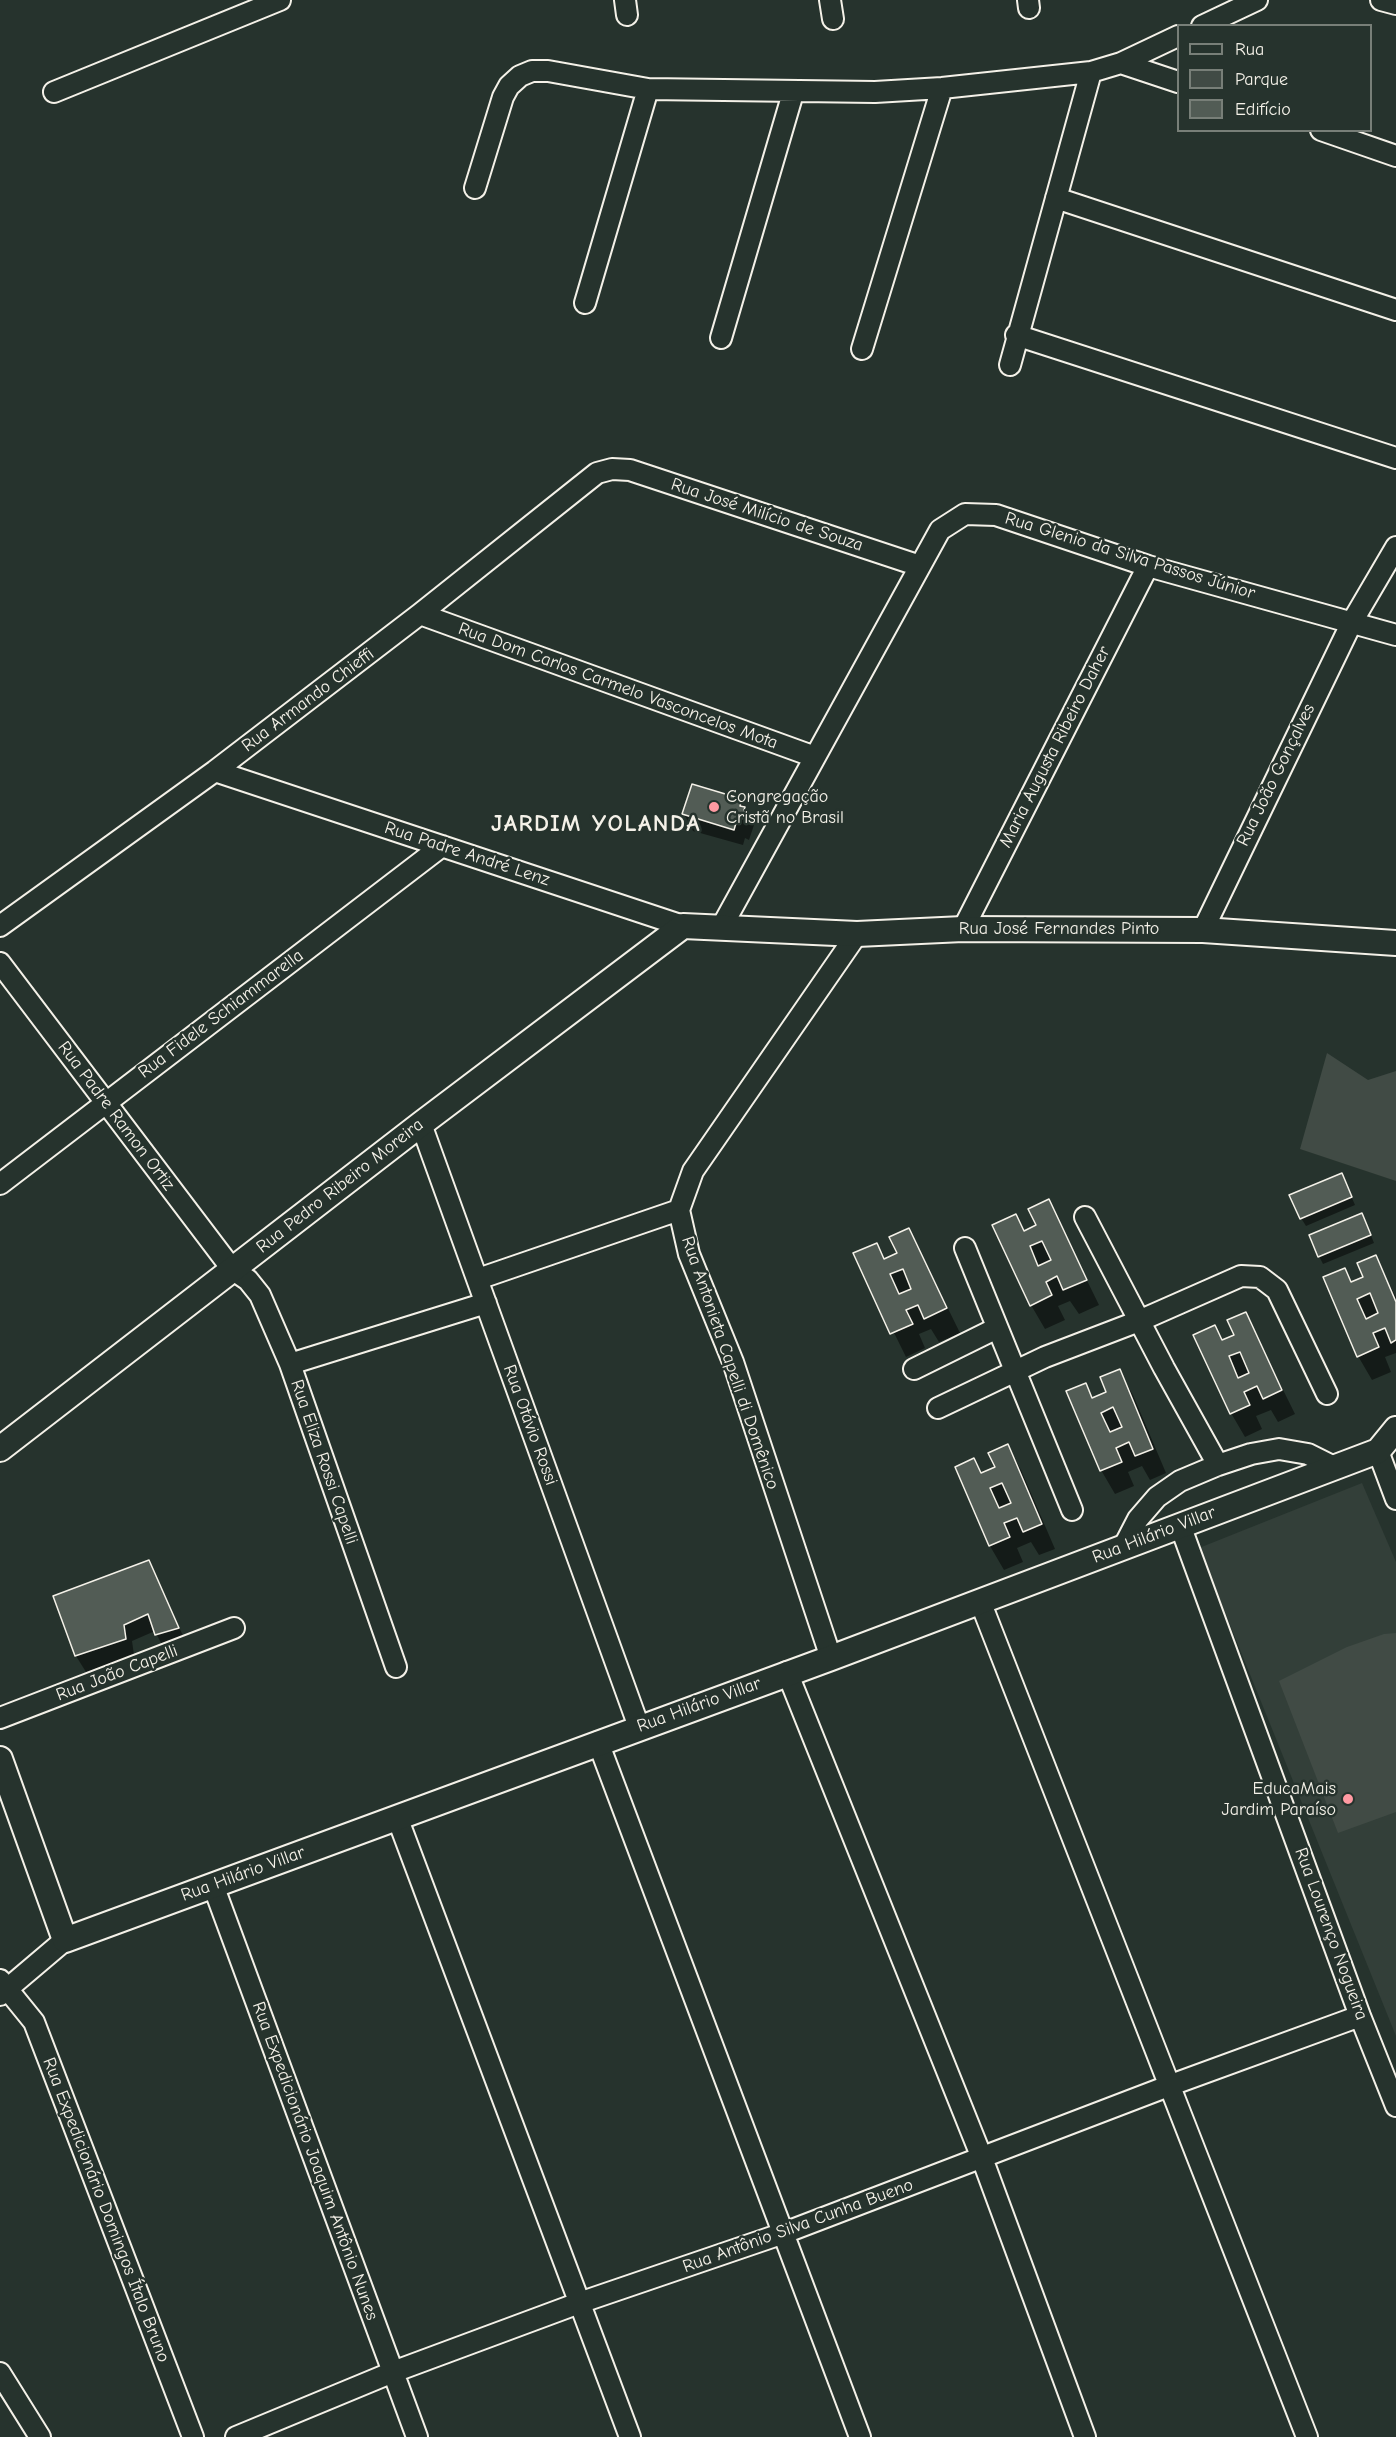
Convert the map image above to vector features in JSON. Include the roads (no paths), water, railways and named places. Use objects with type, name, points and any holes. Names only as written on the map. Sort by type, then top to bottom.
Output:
[{"type":"street","points":[[54,92],[279,0]]},
{"type":"street","points":[[1206,24],[1257,0]]},
{"type":"street","points":[[1381,0],[1396,4]]},
{"type":"street","points":[[475,188],[503,96],[520,76],[532,71],[548,70],[648,89],[793,93],[942,88],[1092,72],[1121,63],[1177,37]]},
{"type":"street","points":[[1121,63],[1177,81]]},
{"type":"street","points":[[1010,365],[1016,335],[1092,72]]},
{"type":"street","points":[[862,349],[942,88]]},
{"type":"street","points":[[585,303],[648,89]]},
{"type":"street","points":[[721,338],[793,93]]},
{"type":"street","points":[[1327,132],[1396,156]]},
{"type":"street","points":[[1056,198],[1396,310]]},
{"type":"street","points":[[1016,335],[1396,458]]},
{"type":"street","name":"Rua José Milício de Souza","points":[[612,469],[630,470],[920,566]]},
{"type":"street","name":"Rua Armando Chieffi","points":[[0,926],[215,771],[420,614],[597,473],[612,469]]},
{"type":"street","name":"Rua Glenio da Silva Passos Júnior","points":[[721,928],[940,530],[965,514],[996,515],[1148,566],[1396,635]]},
{"type":"street","name":"Rua João Gonçalves","points":[[1203,930],[1243,841],[1352,622],[1396,547]]},
{"type":"street","name":"Maria Augusta Ribeiro Daher","points":[[963,928],[1148,566]]},
{"type":"street","name":"Rua Dom Carlos Carmelo Vasconcelos Mota","points":[[420,614],[815,757]]},
{"type":"street","name":"Rua Padre André Lenz","points":[[215,771],[683,926],[721,928]]},
{"type":"street","name":"Rua Fidele Schiammarella","points":[[0,1184],[442,846]]},
{"type":"street","name":"Rua Pedro Ribeiro Moreira","points":[[0,1449],[421,1124],[683,926]]},
{"type":"street","name":"Rua José Fernandes Pinto","points":[[721,928],[857,934],[963,928],[1203,930],[1396,943]]},
{"type":"street","points":[[478,1279],[678,1210],[699,1162],[857,934]]},
{"type":"street","name":"Rua Padre Ramon Ortiz","points":[[0,963],[232,1269]]},
{"type":"street","name":"Rua Otávio Rossi","points":[[421,1124],[639,1727]]},
{"type":"street","name":"Rua Antonieta Capelli di Domênico","points":[[678,1210],[689,1254],[733,1362],[831,1658]]},
{"type":"street","points":[[1085,1217],[1218,1465]]},
{"type":"street","points":[[965,1248],[1013,1371],[1072,1510]]},
{"type":"street","name":"Rua Eliza Rossi Capelli","points":[[232,1269],[248,1280],[260,1295],[290,1364],[396,1667]]},
{"type":"street","points":[[938,1408],[1013,1371],[1139,1321],[1241,1276],[1260,1277],[1277,1290],[1327,1394]]},
{"type":"street","points":[[290,1364],[486,1303]]},
{"type":"street","points":[[914,1369],[997,1328]]},
{"type":"street","name":"Rua Hilário Villar","points":[[2,1988],[65,1940],[787,1672],[831,1658],[1334,1467],[1378,1450],[1396,1429]]},
{"type":"street","points":[[1124,1546],[1138,1519],[1157,1497],[1180,1482],[1218,1465],[1251,1454],[1279,1449],[1308,1454],[1334,1467]]},
{"type":"street","points":[[1378,1450],[1396,1499]]},
{"type":"street","name":"Rua Lourenço Nogueira","points":[[1180,1525],[1360,2016],[1396,2106]]},
{"type":"street","points":[[980,1601],[1307,2437]]},
{"type":"street","name":"Rua João Capelli","points":[[0,1718],[234,1628]]},
{"type":"street","points":[[787,1672],[982,2158],[1085,2437]]},
{"type":"street","points":[[598,1742],[860,2437]]},
{"type":"street","points":[[0,1759],[65,1940]]},
{"type":"street","points":[[397,1817],[630,2437]]},
{"type":"street","name":"Rua Expedicionário Joaquim Antônio Nunes","points":[[213,1885],[417,2437]]},
{"type":"street","name":"Rua Expedicionário Domingos Ítalo Bruno","points":[[2,1988],[33,2022],[193,2437]]},
{"type":"street","name":"Rua Antônio Silva Cunha Bueno","points":[[236,2437],[393,2372],[579,2303],[784,2232],[1360,2016]]},
{"type":"street","points":[[0,2373],[40,2437]]},
{"type":"place","name":"Congregação Cristã no Brasil","points":[[714,807]]},
{"type":"place","name":"EducaMais Jardim Paraíso","points":[[1348,1799]]},
{"type":"district","name":"JARDIM YOLANDA","points":[[596,824]]}]
